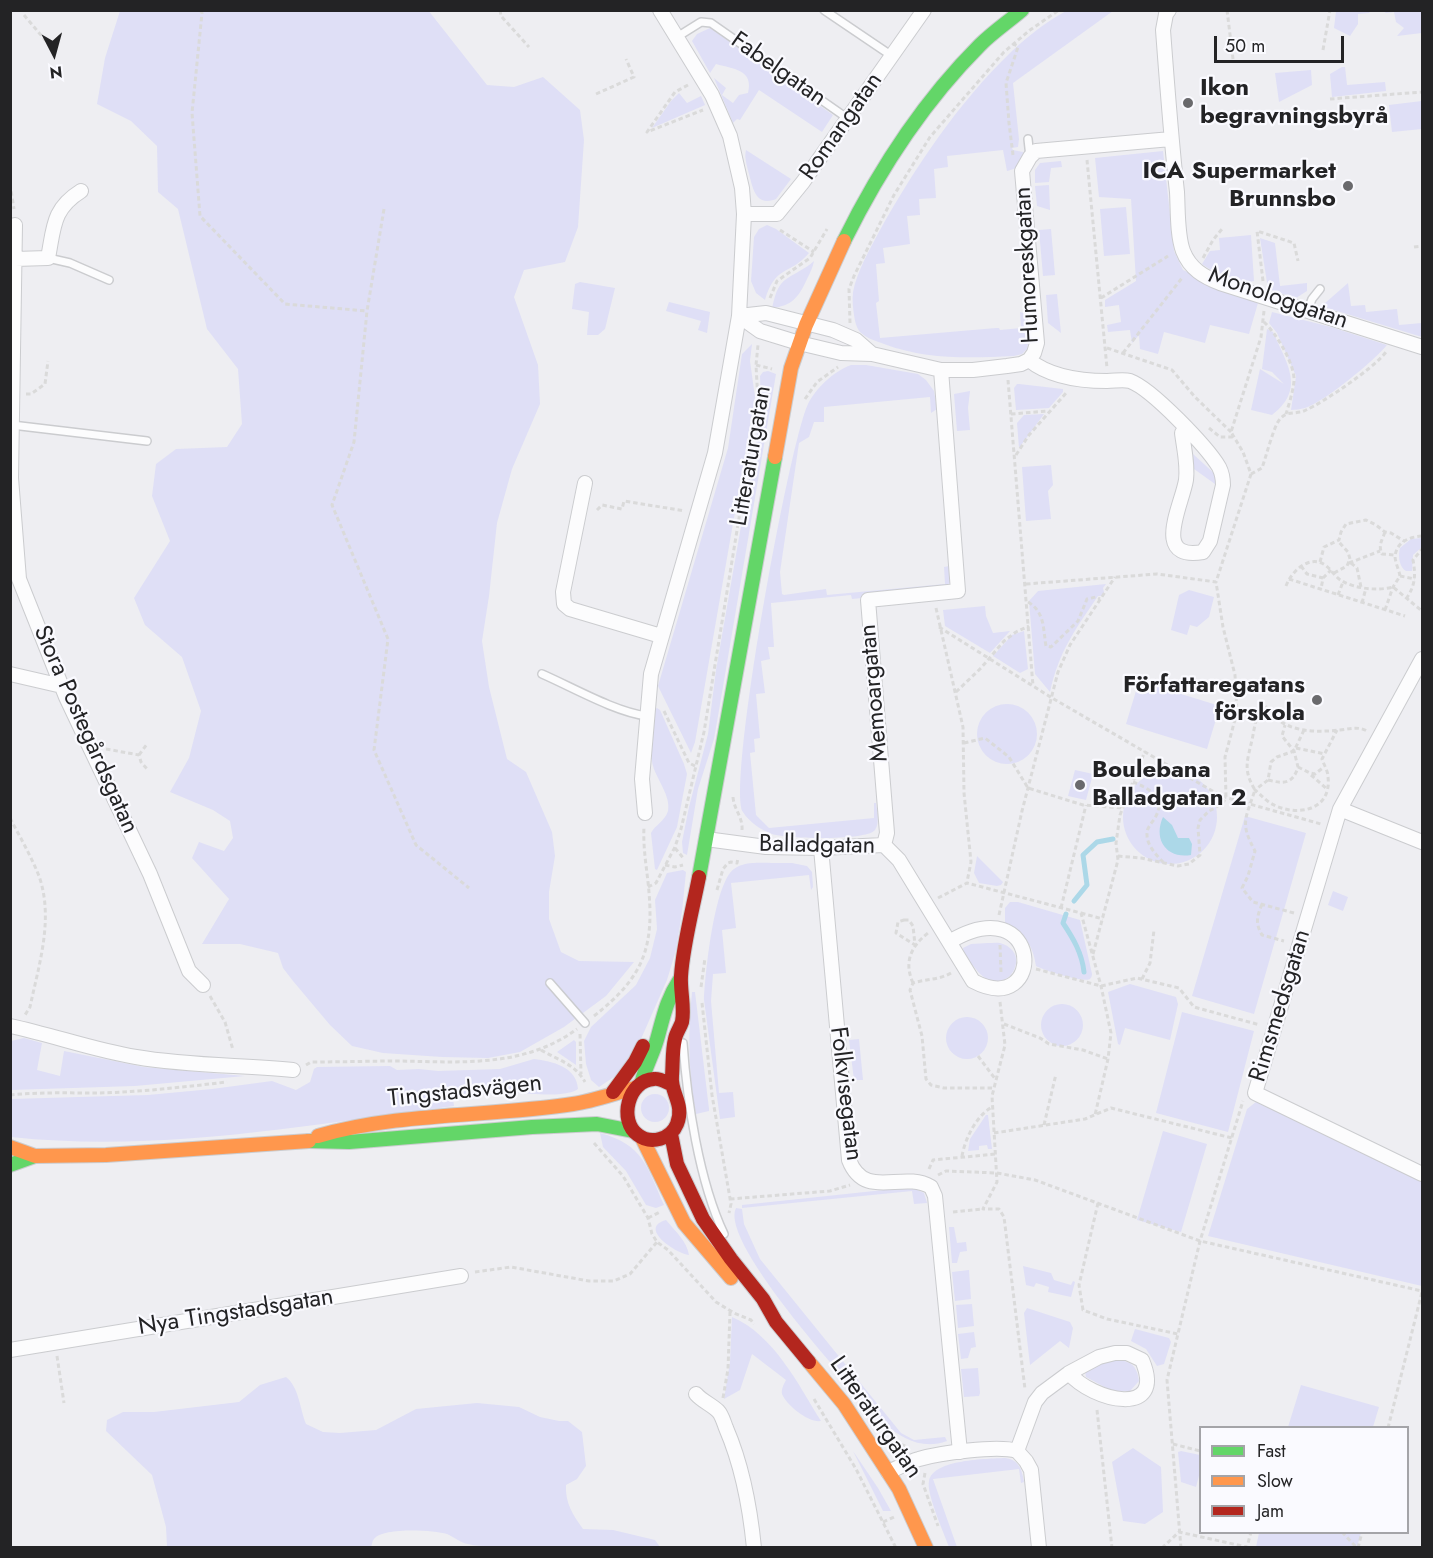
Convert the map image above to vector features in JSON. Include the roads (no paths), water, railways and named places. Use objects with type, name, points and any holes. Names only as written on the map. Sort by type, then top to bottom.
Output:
[{"type":"street","points":[[645,813],[642,778],[651,674],[715,453],[739,316],[744,213],[742,188],[733,145],[712,95],[660,10]]},
{"type":"street","name":"Romangatan","points":[[744,213],[777,214],[803,182],[924,10]]},
{"type":"street","name":"Litteraturgatan","points":[[926,1548],[899,1489],[844,1404],[776,1322],[763,1299],[703,1219],[677,1164],[671,1134],[676,1129],[681,1116],[681,1108],[677,1091],[671,1084],[675,1039],[682,1021],[681,976],[789,373],[830,268],[886,164],[930,102],[980,45],[1022,10]]},
{"type":"street","points":[[1169,10],[1163,30],[1171,139]]},
{"type":"street","name":"Humoreskgatan","points":[[1029,360],[1037,343],[1022,171],[1030,157],[1036,151],[1171,139]]},
{"type":"street","name":"Monologgatan","points":[[1171,139],[1182,247],[1201,275],[1422,347]]},
{"type":"street","points":[[15,259],[48,258],[51,232],[61,207],[81,191]]},
{"type":"street","name":"Stora Postegårdsgatan","points":[[15,225],[11,478],[19,579],[62,686],[150,874],[189,971],[203,985]]},
{"type":"street","points":[[739,316],[766,313],[807,322],[856,340],[872,354]]},
{"type":"street","points":[[739,316],[760,331],[842,353],[872,354],[941,370],[973,370],[1021,364],[1029,360],[1036,366],[1073,379],[1127,380],[1142,386],[1185,429],[1196,436],[1212,457],[1223,477],[1210,541],[1203,552],[1190,554],[1179,550],[1174,541],[1173,525],[1186,481],[1187,465],[1182,433],[1185,429]]},
{"type":"street","name":"Memoargatan","points":[[884,844],[886,833],[868,600],[958,591],[941,370]]},
{"type":"street","points":[[585,483],[562,592],[564,604],[570,609],[661,636]]},
{"type":"street","name":"Rimsmedsgatan","points":[[1422,659],[1340,809],[1255,1094],[1422,1174]]},
{"type":"street","points":[[10,674],[62,686]]},
{"type":"street","points":[[1340,809],[1422,842]]},
{"type":"street","name":"Balladgatan","points":[[706,838],[766,847],[821,848],[884,844],[899,860],[939,925],[949,942],[973,981],[986,987],[999,989],[1007,987],[1019,978],[1026,967],[1023,950],[1014,935],[998,928],[983,928],[966,932],[949,942]]},
{"type":"street","name":"Folkvisegatan","points":[[821,848],[849,1160],[853,1170],[860,1177],[875,1183],[917,1180],[931,1187],[935,1196],[960,1452]]},
{"type":"street","name":"Litteraturgatan","points":[[681,976],[670,994],[661,1019],[658,1037],[638,1085],[628,1100],[629,1123],[638,1134],[684,1222],[759,1309],[776,1322]]},
{"type":"street","name":"Litteraturgatan","points":[[613,1092],[635,1062],[653,1027],[661,1019]]},
{"type":"street","points":[[14,1027],[78,1045],[137,1058],[293,1070]]},
{"type":"street","points":[[638,1085],[657,1078],[671,1084]]},
{"type":"street","name":"Tingstadsvägen","points":[[300,1142],[345,1128],[477,1111],[574,1104],[638,1085]]},
{"type":"street","name":"Tingstadsvägen","points":[[10,1147],[35,1155],[153,1153],[585,1125],[597,1125],[638,1134]]},
{"type":"street","points":[[638,1134],[658,1140],[671,1134]]},
{"type":"street","name":"Tingstadsvägen","points":[[10,1165],[35,1155]]},
{"type":"street","name":"Nya Tingstadsgatan","points":[[10,1350],[461,1276]]},
{"type":"street","points":[[1017,1451],[1026,1422],[1042,1393],[1069,1373],[1099,1357],[1127,1353],[1143,1360],[1148,1376],[1147,1386],[1142,1393],[1127,1400],[1115,1400],[1096,1393],[1077,1382],[1069,1373]]},
{"type":"street","points":[[696,1394],[703,1402],[717,1410],[738,1460],[754,1548]]},
{"type":"street","points":[[888,1472],[917,1459],[934,1455],[1003,1449],[1017,1451],[1031,1470],[1039,1548]]},
{"type":"lane","points":[[824,10],[892,56]]},
{"type":"lane","name":"Fabelgatan","points":[[677,37],[701,22],[711,23],[847,118]]},
{"type":"lane","points":[[1028,139],[1030,157]]},
{"type":"lane","points":[[48,258],[70,263],[109,280]]},
{"type":"lane","points":[[1308,310],[1320,288]]},
{"type":"lane","points":[[12,425],[147,441]]},
{"type":"lane","points":[[542,674],[618,708],[636,715],[647,716]]},
{"type":"lane","points":[[550,983],[585,1023]]},
{"type":"lane","points":[[682,1021],[688,1092],[695,1133],[708,1191],[717,1220],[730,1247],[731,1259]]},
{"type":"waterway","points":[[1074,901],[1087,885],[1083,855],[1097,842],[1113,839]]},
{"type":"waterway","points":[[1066,914],[1063,923],[1076,946],[1084,972]]},
{"type":"place","name":"Ikon begravningsbyrå","points":[[1188,103]]},
{"type":"place","name":"ICA Supermarket Brunnsbo","points":[[1348,186]]},
{"type":"place","name":"Författaregatans förskola","points":[[1317,700]]},
{"type":"place","name":"Boulebana Balladgatan 2","points":[[1080,785]]}]
